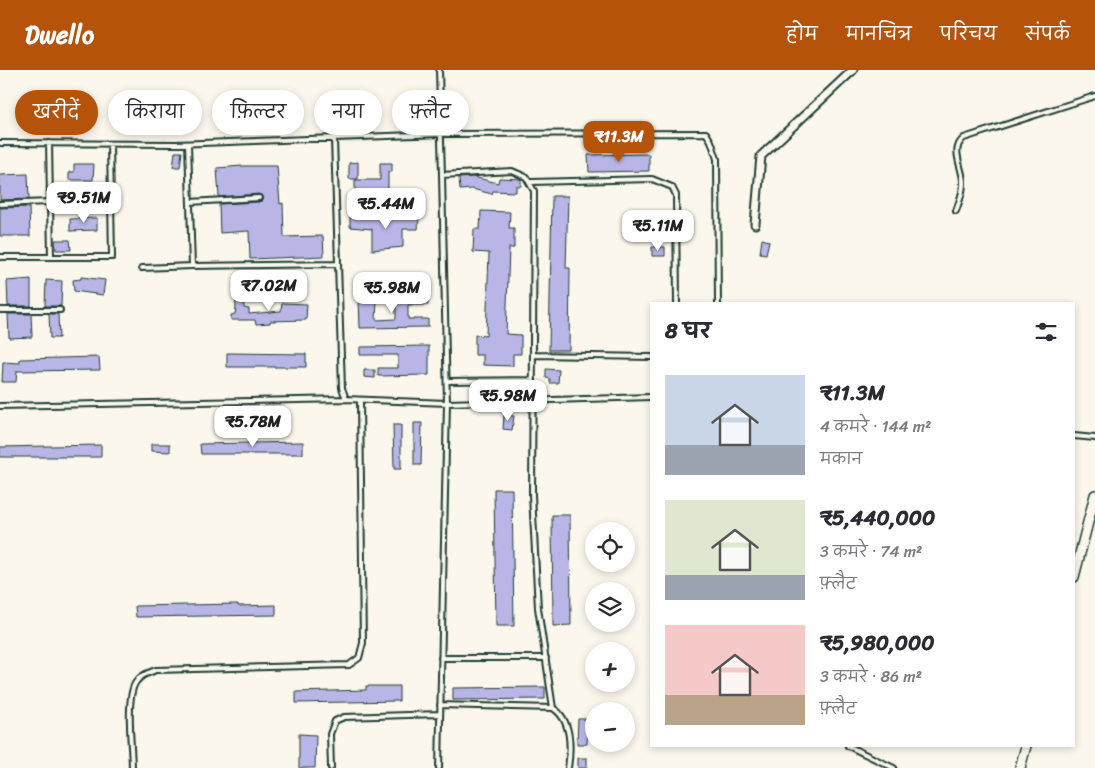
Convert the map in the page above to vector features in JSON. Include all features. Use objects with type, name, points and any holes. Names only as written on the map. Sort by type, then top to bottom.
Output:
[{"type":"street","points":[[755,224],[761,156],[853,70]]},
{"type":"street","points":[[1075,573],[1095,495]]},
{"type":"street","points":[[1020,768],[1026,747]]},
{"type":"lane","points":[[439,70],[440,90]]},
{"type":"lane","points":[[956,211],[964,182],[957,146],[964,138],[1095,96]]},
{"type":"lane","points":[[469,134],[706,133],[711,141],[717,160],[718,302]]},
{"type":"lane","points":[[0,143],[188,144],[420,135]]},
{"type":"lane","points":[[440,768],[447,403],[441,135]]},
{"type":"lane","points":[[334,139],[342,388],[346,399]]},
{"type":"lane","points":[[50,143],[49,202],[51,257]]},
{"type":"lane","points":[[0,257],[112,256],[110,144]]},
{"type":"lane","points":[[188,144],[192,266]]},
{"type":"lane","points":[[442,175],[512,171],[521,173],[530,182],[534,191],[532,401],[534,557],[538,608],[553,708]]},
{"type":"lane","points":[[530,182],[652,179],[672,187],[676,195],[677,302]]},
{"type":"lane","points":[[190,202],[259,198]]},
{"type":"lane","points":[[0,204],[49,202]]},
{"type":"lane","points":[[142,268],[338,264]]},
{"type":"lane","points":[[0,310],[60,310]]},
{"type":"lane","points":[[533,355],[650,356]]},
{"type":"lane","points":[[447,380],[533,380]]},
{"type":"lane","points":[[0,406],[346,399],[447,403],[650,397]]},
{"type":"lane","points":[[132,768],[131,696],[135,684],[143,675],[156,670],[349,665],[359,658],[363,643],[360,401]]},
{"type":"lane","points":[[1075,436],[1095,438]]},
{"type":"lane","points":[[441,658],[546,658]]},
{"type":"lane","points":[[440,705],[553,708],[562,714],[566,722],[568,732],[568,768]]},
{"type":"lane","points":[[331,768],[330,734],[335,721],[344,717],[440,714]]},
{"type":"lane","points":[[850,747],[894,768]]},
{"type":"building","points":[[175,152],[182,152],[180,167],[173,167]]},
{"type":"building","points":[[649,154],[649,171],[589,172],[588,155]]},
{"type":"building","points":[[358,162],[358,179],[349,179],[349,163]]},
{"type":"building","points":[[380,163],[392,163],[392,172],[388,172],[388,191],[355,192],[355,180],[380,180]]},
{"type":"building","points":[[74,164],[94,164],[93,180],[69,180],[69,172],[74,172]]},
{"type":"building","points":[[277,166],[280,204],[283,203],[284,237],[323,236],[324,256],[250,259],[249,231],[220,233],[219,204],[259,202],[263,199],[259,194],[219,197],[217,168]]},
{"type":"building","points":[[28,174],[29,199],[0,200],[0,175]]},
{"type":"building","points":[[473,177],[498,183],[499,178],[521,179],[521,186],[516,186],[516,192],[493,191],[492,194],[472,189],[460,190],[459,178]]},
{"type":"building","points":[[552,196],[568,196],[566,268],[570,268],[569,350],[549,350]]},
{"type":"building","points":[[29,207],[30,236],[0,236],[0,208]]},
{"type":"building","points":[[481,211],[510,212],[509,228],[514,228],[514,248],[509,248],[506,334],[521,335],[521,354],[513,354],[513,366],[483,365],[483,355],[475,355],[475,335],[486,336],[489,253],[473,252],[474,229],[480,229]]},
{"type":"building","points":[[350,217],[419,217],[418,229],[403,229],[403,247],[372,250],[372,229],[350,227]]},
{"type":"building","points":[[97,218],[97,230],[70,231],[70,219]]},
{"type":"building","points":[[762,239],[769,241],[766,254],[760,253]]},
{"type":"building","points":[[55,240],[70,240],[71,250],[56,250]]},
{"type":"building","points":[[652,247],[665,247],[665,256],[652,256]]},
{"type":"building","points":[[81,277],[105,280],[103,295],[74,291],[73,280],[81,279]]},
{"type":"building","points":[[31,279],[31,306],[8,306],[7,281]]},
{"type":"building","points":[[46,280],[62,281],[61,306],[45,306]]},
{"type":"building","points":[[235,291],[243,291],[244,308],[249,309],[249,314],[281,311],[282,303],[307,304],[306,320],[270,321],[270,323],[256,324],[255,320],[231,320],[231,315],[235,314],[236,308]]},
{"type":"building","points":[[427,295],[428,305],[408,305],[408,319],[428,319],[428,327],[360,328],[359,299],[377,299],[376,320],[396,319],[396,297]]},
{"type":"building","points":[[8,314],[31,314],[32,337],[9,338]]},
{"type":"building","points":[[49,314],[58,314],[59,338],[50,338]]},
{"type":"building","points":[[429,346],[429,375],[378,376],[378,368],[398,368],[398,355],[360,355],[360,347]]},
{"type":"building","points":[[227,353],[306,354],[306,367],[227,367]]},
{"type":"building","points":[[99,357],[100,370],[17,371],[16,382],[2,382],[3,362],[20,363],[20,359]]},
{"type":"building","points":[[546,369],[559,370],[558,383],[550,383],[550,379],[546,378]]},
{"type":"building","points":[[364,370],[375,370],[375,378],[364,377]]},
{"type":"building","points":[[504,415],[514,416],[512,430],[503,429]]},
{"type":"building","points":[[414,423],[422,423],[421,465],[414,465]]},
{"type":"building","points":[[393,425],[401,425],[401,469],[394,469]]},
{"type":"building","points":[[303,442],[303,454],[201,454],[200,444]]},
{"type":"building","points":[[151,444],[170,444],[170,452],[151,451]]},
{"type":"building","points":[[101,445],[101,457],[0,457],[0,447]]},
{"type":"building","points":[[494,489],[512,489],[514,626],[496,626]]},
{"type":"building","points":[[552,515],[570,515],[571,625],[553,626]]},
{"type":"building","points":[[238,604],[238,606],[276,605],[276,615],[136,617],[135,606]]},
{"type":"building","points":[[366,686],[399,686],[399,701],[296,703],[296,692],[366,690]]},
{"type":"building","points":[[545,687],[545,699],[453,700],[453,688]]},
{"type":"building","points":[[578,719],[585,719],[585,744],[577,744]]},
{"type":"building","points":[[299,734],[316,735],[315,768],[299,768]]},
{"type":"building","points":[[578,758],[587,758],[587,768],[578,768]]}]
